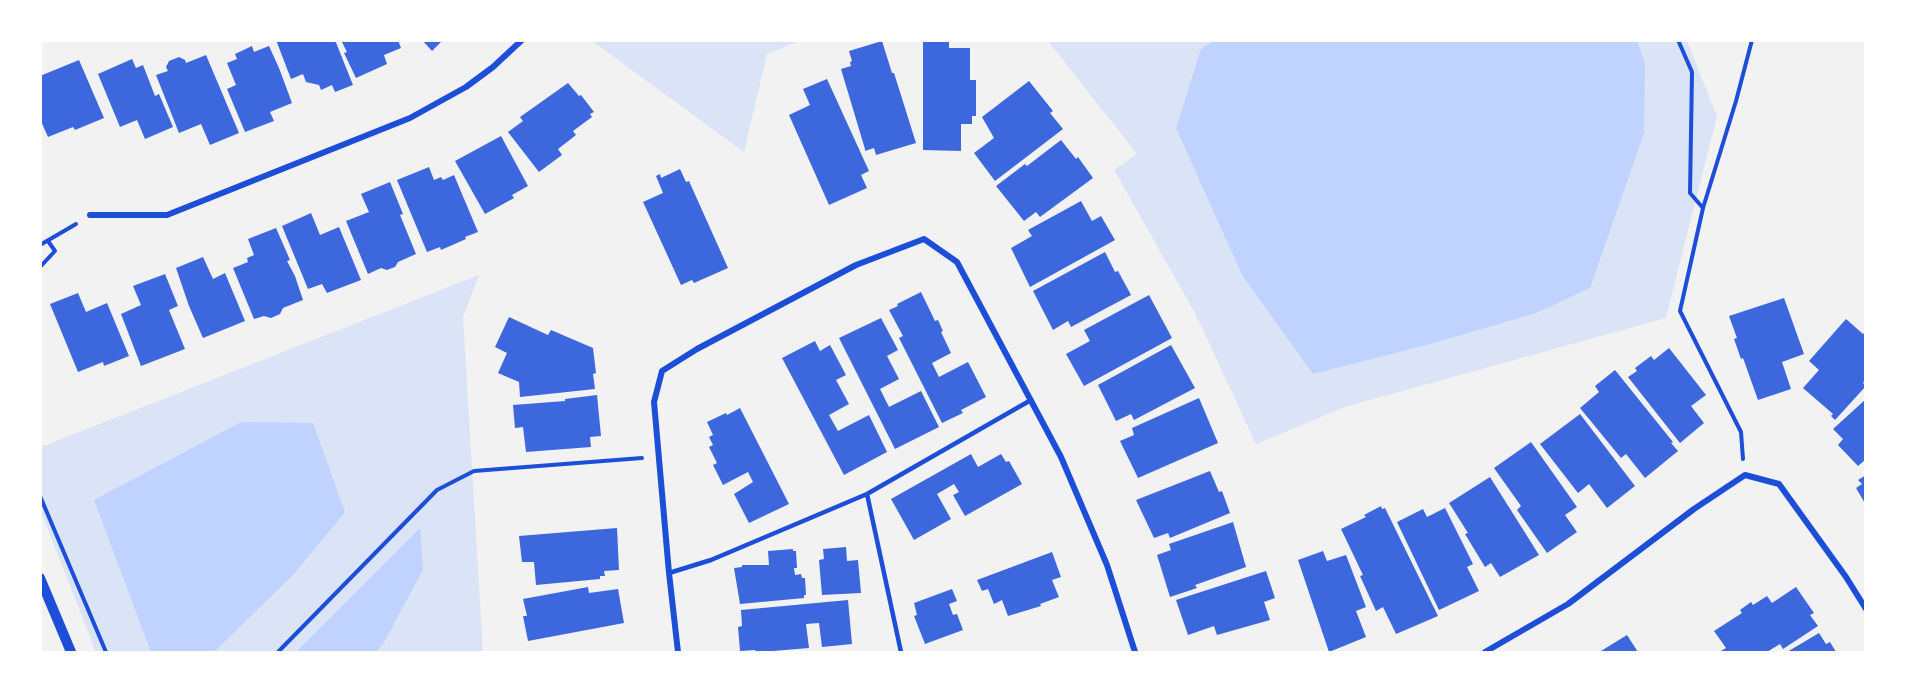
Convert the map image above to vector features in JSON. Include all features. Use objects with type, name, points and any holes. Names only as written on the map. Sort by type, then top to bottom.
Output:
[{"type":"street","points":[[90,215],[167,215],[410,118],[466,87],[493,67],[522,40]]},
{"type":"street","points":[[678,652],[654,402],[662,371],[697,349],[856,265],[924,239],[957,262],[1061,457],[1107,565],[1135,652]]},
{"type":"street","points":[[1485,652],[1568,604],[1694,508],[1745,475],[1779,484],[1846,577],[1866,609]]},
{"type":"street","points":[[40,578],[70,652]]},
{"type":"lane","points":[[669,573],[711,560],[867,494],[1031,400]]},
{"type":"lane","points":[[867,494],[901,652]]},
{"type":"path","points":[[1678,40],[1692,72],[1690,193],[1703,208]]},
{"type":"path","points":[[1745,475],[1741,432],[1680,311],[1703,208],[1752,40]]},
{"type":"path","points":[[40,245],[90,215]]},
{"type":"path","points":[[40,267],[55,251],[48,241]]},
{"type":"path","points":[[278,652],[437,490],[446,485],[474,471],[659,456]]},
{"type":"path","points":[[40,496],[106,652]]},
{"type":"shaded area","points":[[592,41],[800,41],[767,54],[744,152]]},
{"type":"shaded area","points":[[1048,41],[1687,41],[1717,116],[1666,318],[1345,407],[1256,444],[1196,315],[1114,170],[1137,154]]},
{"type":"shaded area","points":[[479,275],[463,317],[483,652],[96,652],[41,512],[41,447]]},
{"type":"water","points":[[1215,40],[1637,41],[1645,63],[1644,133],[1590,288],[1536,313],[1434,343],[1313,374],[1242,275],[1176,128],[1201,49]]},
{"type":"water","points":[[241,422],[313,423],[345,512],[293,575],[214,652],[151,652],[94,500]]},
{"type":"water","points":[[420,528],[423,570],[383,644],[376,652],[296,652]]},
{"type":"building","points":[[276,40],[335,40],[353,85],[335,92],[332,85],[321,90],[319,85],[306,82],[303,74],[291,79]]},
{"type":"building","points":[[341,40],[398,40],[401,48],[384,55],[387,64],[356,78],[344,53],[347,52]]},
{"type":"building","points":[[422,40],[443,40],[432,51]]},
{"type":"building","points":[[923,40],[949,40],[949,48],[970,48],[970,80],[976,80],[976,116],[972,116],[972,124],[961,124],[961,151],[923,150]]},
{"type":"building","points":[[882,41],[916,143],[876,155],[874,148],[865,151],[841,69],[851,66],[849,51]]},
{"type":"building","points":[[252,46],[254,52],[269,46],[292,103],[270,112],[274,121],[245,132],[227,89],[236,85],[227,63],[237,59],[235,54]]},
{"type":"building","points":[[206,55],[239,133],[210,145],[201,124],[179,133],[156,75],[168,71],[166,67],[169,61],[179,57],[186,63]]},
{"type":"building","points":[[132,59],[136,68],[143,65],[155,96],[159,94],[173,127],[145,139],[137,120],[120,127],[98,74]]},
{"type":"building","points":[[79,60],[104,118],[75,130],[73,127],[48,137],[40,119],[40,76]]},
{"type":"building","points":[[827,79],[869,171],[861,175],[867,188],[829,205],[789,115],[810,105],[803,89]]},
{"type":"building","points":[[1029,81],[1053,111],[1050,113],[1063,129],[995,181],[974,153],[994,138],[982,117]]},
{"type":"building","points":[[568,83],[594,112],[590,114],[592,117],[573,131],[576,135],[558,149],[562,155],[539,172],[508,132],[523,121],[520,117]]},
{"type":"building","points":[[501,136],[528,186],[512,195],[514,198],[485,214],[455,161]]},
{"type":"building","points":[[1061,140],[1076,159],[1078,157],[1093,178],[1040,217],[1036,212],[1024,221],[996,186]]},
{"type":"building","points":[[429,167],[434,180],[441,177],[443,180],[454,175],[478,232],[441,250],[440,247],[427,252],[397,180]]},
{"type":"building","points":[[680,169],[686,182],[689,181],[728,268],[694,283],[692,280],[681,285],[643,202],[663,193],[656,176],[660,174],[661,178]]},
{"type":"building","points":[[390,182],[403,214],[400,215],[416,254],[398,262],[395,267],[387,270],[381,268],[368,274],[346,221],[369,212],[361,194]]},
{"type":"building","points":[[1081,201],[1092,221],[1101,216],[1115,240],[1030,287],[1011,248],[1032,236],[1028,230]]},
{"type":"building","points":[[311,213],[320,235],[339,227],[361,280],[327,293],[322,284],[308,289],[282,226]]},
{"type":"building","points":[[276,228],[290,260],[287,261],[303,300],[283,308],[280,314],[271,318],[264,316],[254,319],[233,268],[248,262],[247,258],[254,255],[248,239]]},
{"type":"building","points":[[1105,252],[1131,295],[1071,327],[1068,321],[1053,330],[1033,291]]},
{"type":"building","points":[[203,257],[213,279],[225,273],[245,321],[203,338],[176,268]]},
{"type":"building","points":[[165,274],[178,306],[169,310],[185,349],[141,366],[121,314],[141,305],[133,286]]},
{"type":"building","points":[[921,292],[935,321],[938,320],[951,353],[932,363],[939,377],[968,362],[986,397],[961,410],[963,413],[942,423],[899,338],[903,336],[889,310]]},
{"type":"building","points":[[78,293],[86,312],[107,303],[129,356],[104,366],[103,362],[78,372],[50,304]]},
{"type":"building","points":[[1149,295],[1172,338],[1084,386],[1066,354],[1090,341],[1084,330]]},
{"type":"building","points":[[1784,298],[1804,354],[1782,362],[1791,389],[1758,400],[1734,339],[1737,338],[1729,316]]},
{"type":"building","points":[[509,317],[548,335],[551,330],[593,348],[595,389],[520,397],[519,382],[498,373],[507,353],[495,347]]},
{"type":"building","points":[[881,318],[898,350],[887,356],[899,379],[880,389],[889,407],[921,391],[939,427],[895,449],[839,338]]},
{"type":"building","points":[[1846,319],[1863,334],[1866,331],[1866,379],[1863,383],[1866,386],[1835,420],[1831,416],[1833,414],[1803,388],[1819,370],[1809,361]]},
{"type":"building","points":[[815,341],[820,351],[830,345],[846,375],[836,380],[849,404],[829,415],[838,431],[869,415],[887,452],[844,475],[782,358]]},
{"type":"building","points":[[1171,345],[1195,388],[1134,420],[1131,414],[1116,421],[1098,385]]},
{"type":"building","points":[[1669,348],[1706,395],[1691,406],[1704,423],[1680,443],[1628,377],[1637,371],[1635,368],[1651,356],[1654,360]]},
{"type":"building","points":[[1615,370],[1678,451],[1645,478],[1626,454],[1621,458],[1580,408],[1599,392],[1595,386]]},
{"type":"building","points":[[597,395],[601,436],[590,437],[591,447],[526,452],[523,427],[515,428],[513,405],[565,401],[565,399]]},
{"type":"building","points":[[1199,398],[1218,443],[1138,478],[1120,441],[1134,435],[1132,428]]},
{"type":"building","points":[[1866,399],[1866,459],[1858,466],[1838,445],[1843,439],[1833,429]]},
{"type":"building","points":[[740,408],[789,504],[749,523],[734,494],[753,482],[748,472],[723,485],[713,465],[717,463],[709,447],[713,445],[709,437],[713,435],[707,422]]},
{"type":"building","points":[[1580,414],[1635,486],[1607,508],[1589,484],[1578,493],[1540,444]]},
{"type":"building","points":[[1531,442],[1577,507],[1565,515],[1577,532],[1547,553],[1517,510],[1521,506],[1494,468]]},
{"type":"building","points":[[971,454],[978,467],[1001,454],[1006,462],[1009,461],[1022,484],[965,516],[953,495],[959,492],[954,484],[937,494],[951,519],[914,540],[891,499]]},
{"type":"building","points":[[1210,471],[1219,492],[1222,491],[1230,513],[1170,538],[1168,533],[1154,538],[1136,500]]},
{"type":"building","points":[[1866,475],[1866,505],[1856,488],[1862,484],[1858,480]]},
{"type":"building","points":[[1490,477],[1539,555],[1500,577],[1491,563],[1485,567],[1465,534],[1468,533],[1449,503]]},
{"type":"building","points":[[1381,506],[1382,509],[1385,508],[1438,616],[1396,634],[1383,607],[1376,611],[1360,576],[1363,575],[1341,529],[1366,517],[1364,515]]},
{"type":"building","points":[[1445,508],[1473,564],[1467,567],[1479,591],[1439,610],[1397,522],[1423,509],[1427,517]]},
{"type":"building","points":[[1233,522],[1246,567],[1195,585],[1197,588],[1170,597],[1157,555],[1171,550],[1169,544]]},
{"type":"building","points":[[617,528],[619,570],[604,571],[605,576],[600,576],[600,579],[536,585],[534,562],[522,562],[519,536]]},
{"type":"building","points":[[846,547],[847,561],[858,560],[861,593],[822,595],[819,560],[824,559],[823,549]]},
{"type":"building","points":[[793,549],[796,551],[795,575],[801,574],[802,578],[805,578],[806,595],[804,598],[740,604],[734,568],[742,567],[742,565],[769,565],[768,551]]},
{"type":"building","points":[[1323,551],[1327,561],[1346,555],[1366,607],[1356,611],[1366,637],[1329,652],[1298,560]]},
{"type":"building","points":[[1052,552],[1061,577],[1052,580],[1059,597],[1040,604],[1041,606],[1008,616],[1002,600],[994,604],[988,589],[982,591],[977,580]]},
{"type":"building","points":[[1266,571],[1275,598],[1264,602],[1270,620],[1217,635],[1214,626],[1188,635],[1176,600]]},
{"type":"building","points":[[588,587],[589,593],[618,589],[624,623],[528,641],[523,616],[527,616],[523,599]]},
{"type":"building","points":[[1796,587],[1814,613],[1810,615],[1818,626],[1783,649],[1780,644],[1767,652],[1719,652],[1726,648],[1714,631],[1742,613],[1740,610],[1751,602],[1753,605],[1767,596],[1772,603]]},
{"type":"building","points":[[952,589],[957,601],[949,604],[953,615],[957,614],[963,630],[925,644],[914,616],[917,615],[914,603]]},
{"type":"building","points":[[848,600],[852,644],[822,647],[819,623],[806,624],[809,648],[761,652],[740,651],[738,627],[742,626],[741,610]]},
{"type":"building","points":[[1819,633],[1826,644],[1830,642],[1836,652],[1787,652]]},
{"type":"building","points":[[1627,635],[1638,652],[1601,651]]}]
